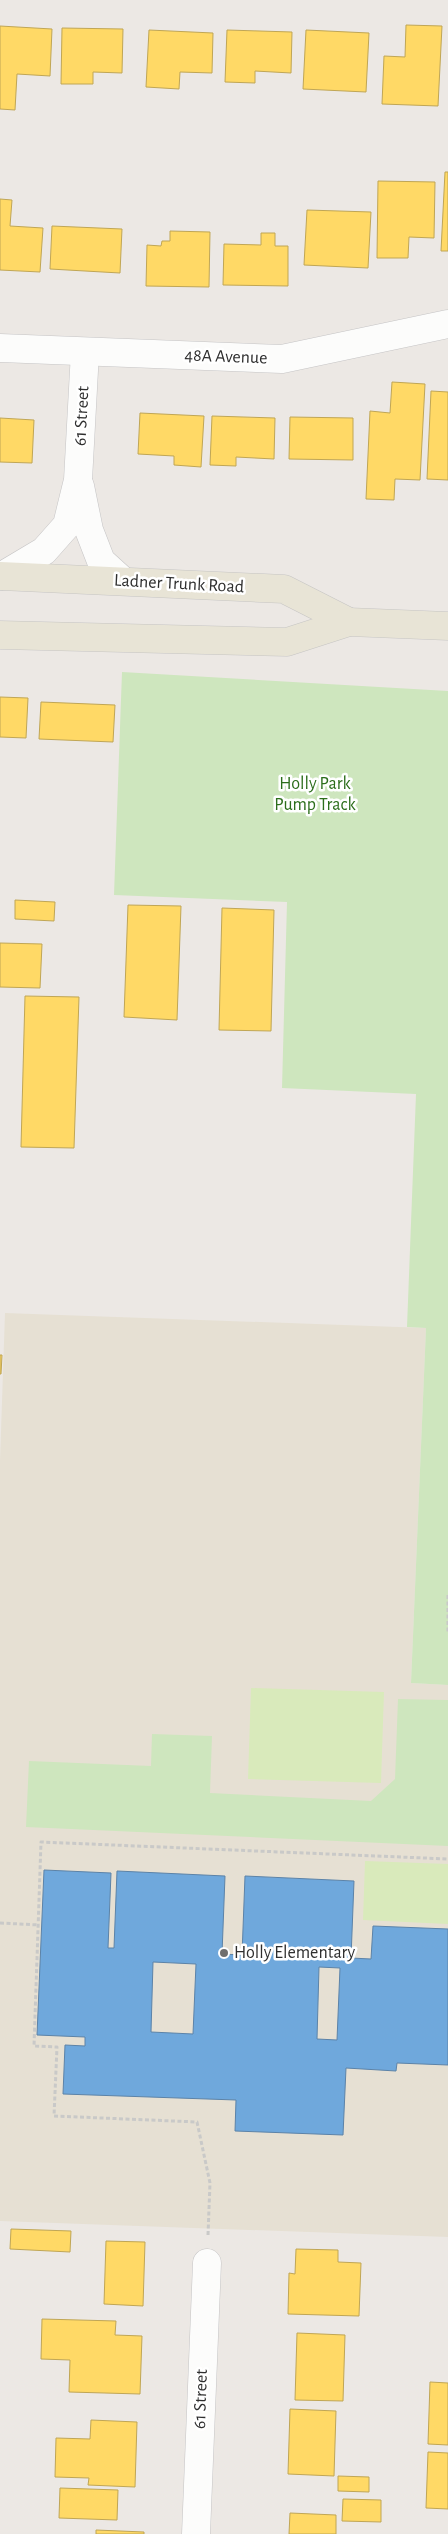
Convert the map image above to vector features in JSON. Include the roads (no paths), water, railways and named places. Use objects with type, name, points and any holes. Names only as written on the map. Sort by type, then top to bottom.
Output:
[{"type":"main road","name":"Ladner Trunk Road","points":[[1,576],[123,580],[284,589],[349,622]]},
{"type":"main road","name":"Ladner Trunk Road","points":[[0,636],[287,642],[349,622],[448,626]]},
{"type":"street","name":"48A Avenue","points":[[0,348],[282,359],[448,324]]},
{"type":"street","name":"61 Street","points":[[1,576],[44,551],[66,524],[78,480],[85,352]]},
{"type":"street","name":"61 Street","points":[[78,480],[89,530],[101,561],[123,580]]},
{"type":"street","name":"61 Street","points":[[196,2534],[207,2263]]},
{"type":"place","name":"Holly Elementary","points":[[224,1953]]},
{"type":"park label","name":"Holly Park Pump Track","points":[[315,794]]}]
